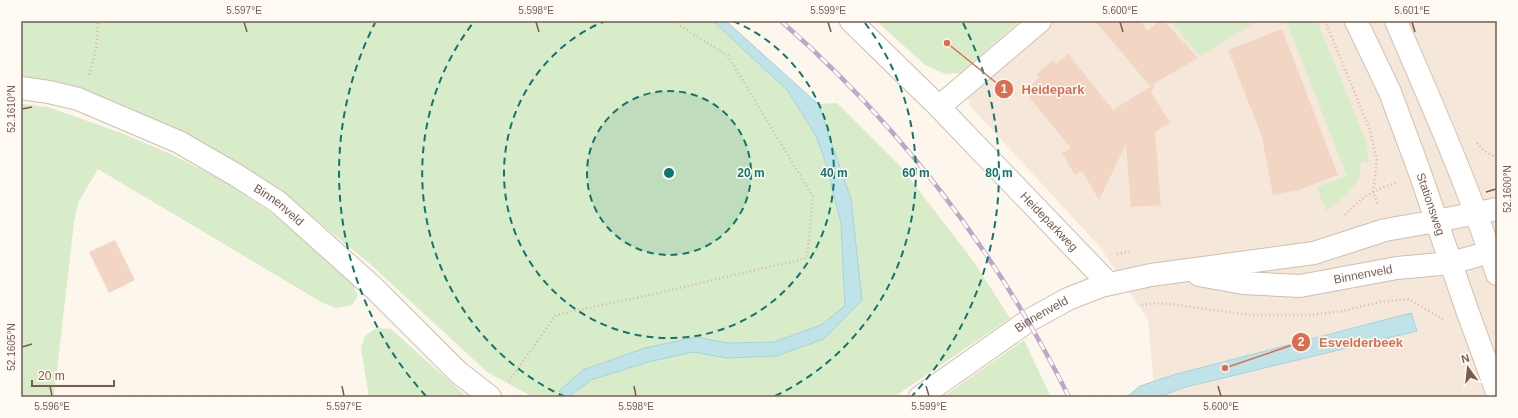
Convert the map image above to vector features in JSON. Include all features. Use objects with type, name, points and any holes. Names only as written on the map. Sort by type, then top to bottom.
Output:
[{"type":"street","name":"Heideparkweg","points":[[851,21],[939,106],[1109,284]]},
{"type":"street","points":[[939,106],[1040,21]]},
{"type":"street","name":"Stationsweg","points":[[1356,21],[1390,92],[1497,392]]},
{"type":"street","points":[[1396,21],[1456,161],[1487,211],[1497,274]]},
{"type":"street","name":"Binnenveld","points":[[21,88],[49,92],[82,101],[179,142],[236,175],[278,202],[374,288],[458,372],[498,391]]},
{"type":"street","name":"Binnenveld","points":[[920,397],[1028,321],[1068,299],[1109,284],[1180,271],[1314,253],[1385,230],[1487,211]]},
{"type":"street","name":"Binnenveld","points":[[1180,271],[1243,283],[1300,286],[1397,268],[1451,262],[1494,251]]},
{"type":"path","points":[[82,101],[96,50],[98,21]]},
{"type":"path","points":[[498,391],[556,315],[807,258],[813,197],[728,56],[673,21]]},
{"type":"path","points":[[1325,21],[1370,130],[1377,161],[1373,191]]},
{"type":"path","points":[[1484,151],[1497,158]]},
{"type":"path","points":[[1408,299],[1441,318]]},
{"type":"shaded area","points":[[1012,21],[1497,21],[1497,397],[1155,397],[1148,320],[1100,247],[971,107],[958,69]]},
{"type":"green space","points":[[21,21],[713,21],[788,91],[816,136],[825,161],[841,223],[842,243],[851,199],[818,104],[837,103],[900,166],[974,262],[1010,318],[894,397],[533,397],[487,372],[369,263],[284,194],[243,167],[188,134],[127,108],[79,90],[21,78]]},
{"type":"green space","points":[[876,21],[1019,21],[960,73],[945,74],[925,65]]},
{"type":"green space","points":[[1170,21],[1258,21],[1200,56]]},
{"type":"green space","points":[[1286,21],[1317,21],[1367,144],[1368,163],[1362,161],[1359,171],[1362,172],[1359,178],[1347,194],[1326,211],[1317,187],[1347,176]]},
{"type":"green space","points":[[21,104],[48,107],[124,134],[173,155],[229,184],[276,216],[352,282],[358,296],[352,305],[336,308],[323,303],[98,169],[78,203],[74,222],[54,397],[21,397]]},
{"type":"green space","points":[[377,328],[391,329],[467,397],[369,397],[361,348],[365,336]]},
{"type":"green space","points":[[1024,340],[1051,397],[943,397]]},
{"type":"water","points":[[713,21],[726,21],[818,104],[851,199],[862,300],[824,339],[776,356],[727,358],[693,352],[648,362],[591,380],[568,397],[559,391],[583,370],[645,348],[696,337],[728,343],[774,342],[821,325],[845,306],[841,223],[825,161],[816,136],[788,91]]},
{"type":"water","points":[[1411,313],[1417,331],[1182,388],[1159,397],[1127,397],[1140,386],[1173,375]]},
{"type":"building","points":[[1095,21],[1140,21],[1148,31],[1159,21],[1164,21],[1198,58],[1150,86]]},
{"type":"building","points":[[1282,29],[1338,175],[1299,190],[1273,195],[1262,137],[1228,50]]},
{"type":"building","points":[[1068,54],[1113,110],[1156,83],[1151,92],[1170,123],[1155,132],[1161,205],[1131,207],[1126,144],[1099,200],[1082,171],[1075,175],[1073,172],[1062,153],[1071,148],[1024,91],[1040,77],[1037,74],[1053,60],[1056,64]]},
{"type":"building","points":[[115,240],[135,280],[109,293],[89,252]]},
{"type":"railway","points":[[781,21],[825,61],[867,104],[943,195],[978,243],[1011,293],[1041,344],[1069,397]]},
{"type":"place","name":"Heidepark","points":[[947,43]]},
{"type":"place","name":"Esvelderbeek","points":[[1225,368]]}]
